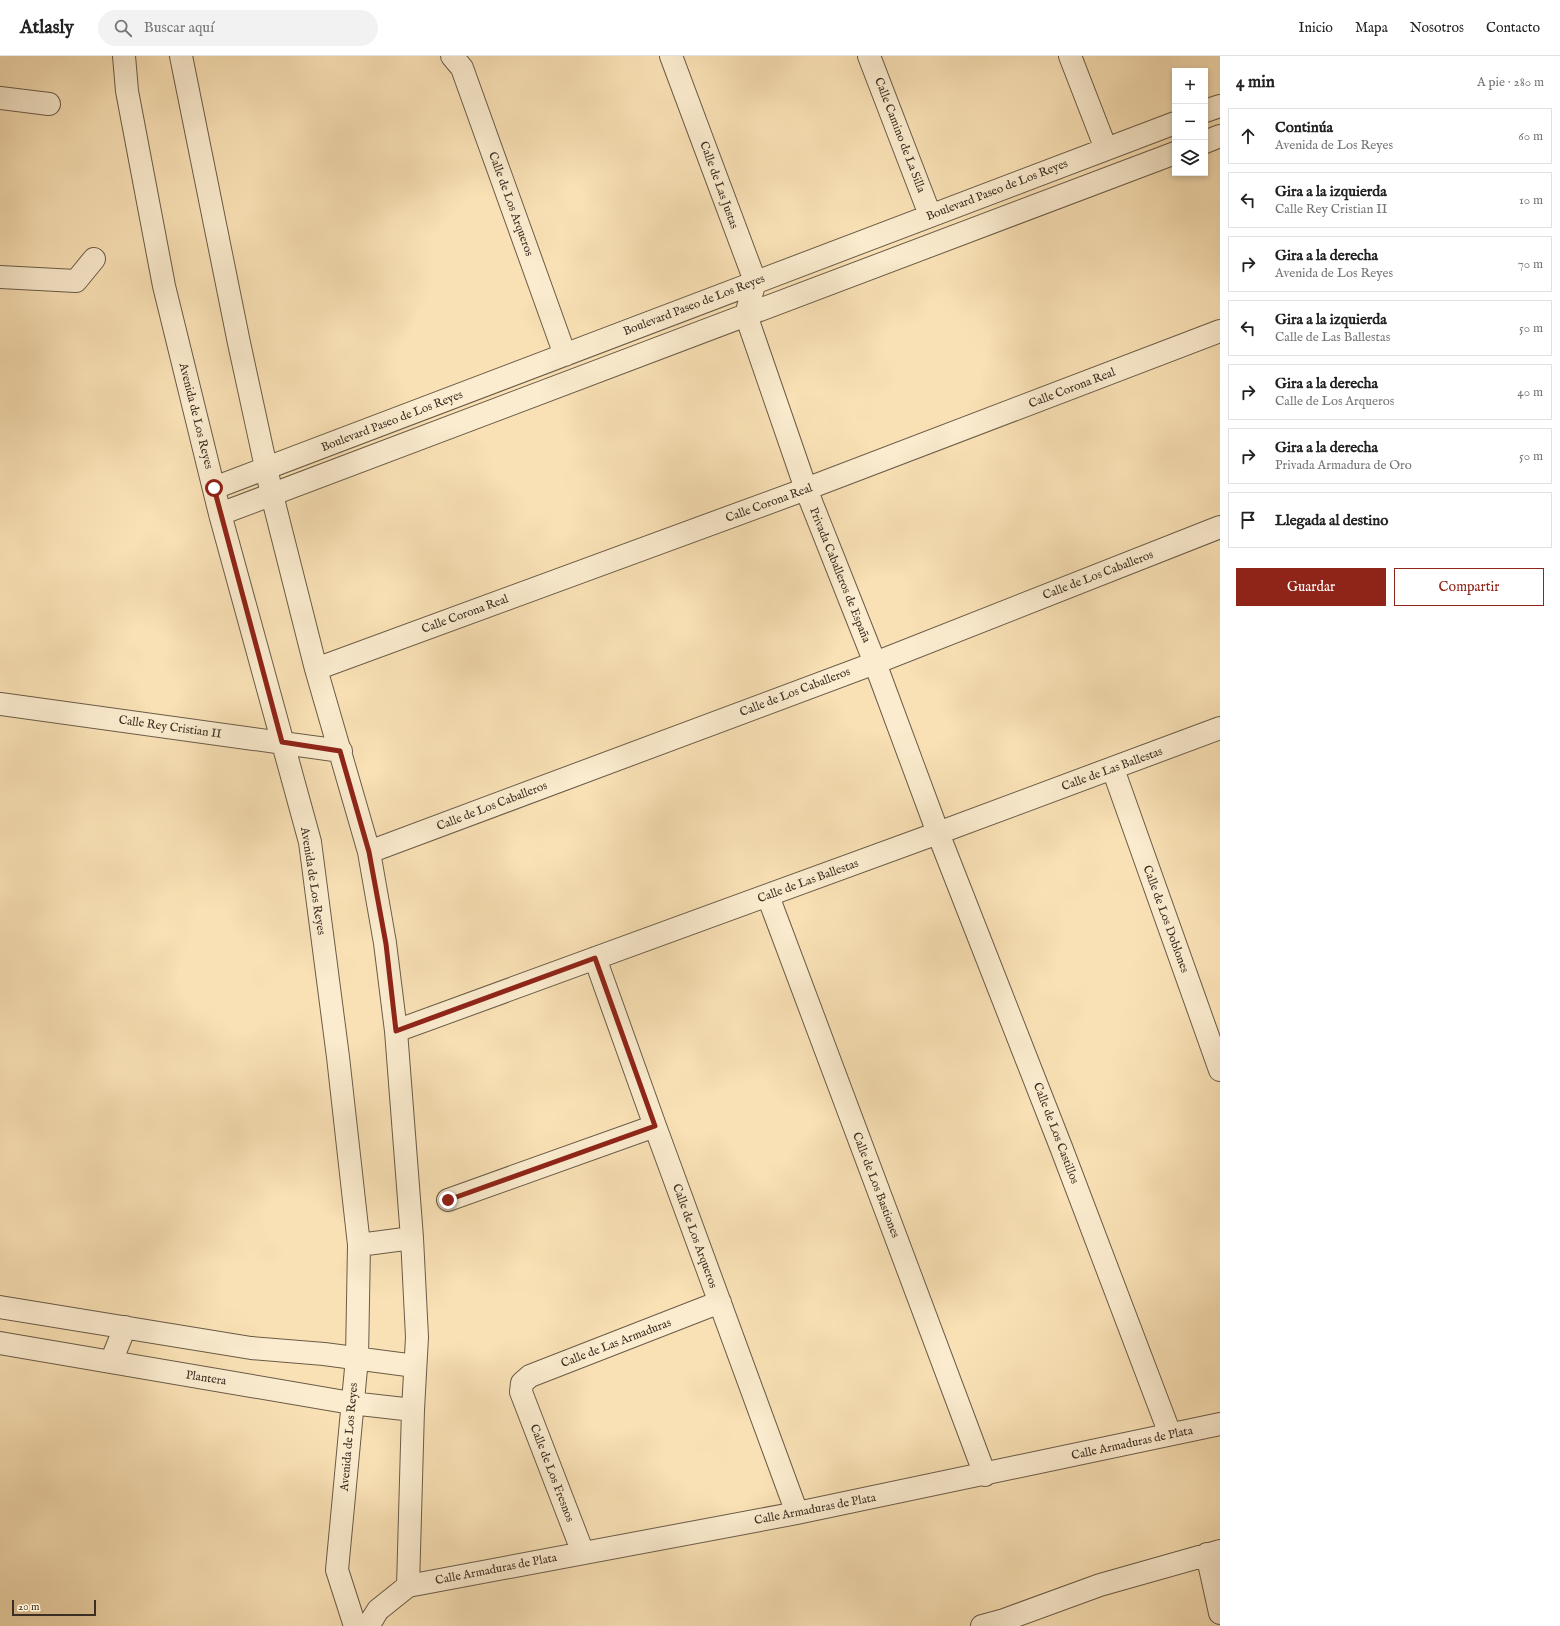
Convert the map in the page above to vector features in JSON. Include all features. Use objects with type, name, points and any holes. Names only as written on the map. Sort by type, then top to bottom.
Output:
[{"type":"street","name":"Avenida de Los Reyes","points":[[124,56],[127,91],[164,286],[220,514],[310,842],[338,1057],[359,1245],[356,1358],[337,1570],[355,1626]]},
{"type":"street","points":[[181,56],[239,343],[272,495],[316,669],[369,852],[386,944],[396,1031],[412,1238],[417,1337],[413,1410],[408,1586],[378,1610],[368,1626]]},
{"type":"street","name":"Calle de Los Arqueros","points":[[452,56],[462,68],[565,355]]},
{"type":"street","name":"Calle de Las Justas","points":[[672,56],[755,281]]},
{"type":"street","name":"Calle Camino de La Silla","points":[[869,56],[930,215]]},
{"type":"street","points":[[1070,56],[1106,148]]},
{"type":"street","points":[[0,98],[49,104]]},
{"type":"street","points":[[1208,110],[1220,106]]},
{"type":"street","name":"Boulevard Paseo de Los Reyes","points":[[214,488],[565,355],[755,281],[1172,124]]},
{"type":"street","points":[[1208,141],[1220,136]]},
{"type":"street","points":[[220,514],[1172,154]]},
{"type":"street","points":[[0,277],[76,281],[94,259]]},
{"type":"street","points":[[746,315],[755,281]]},
{"type":"street","name":"Privada Caballeros de España","points":[[746,315],[806,489],[875,663],[938,833]]},
{"type":"street","name":"Calle Corona Real","points":[[316,669],[806,489],[1220,331]]},
{"type":"street","name":"Calle de Los Caballeros","points":[[369,852],[875,663],[1220,527]]},
{"type":"street","name":"Calle Rey Cristian II","points":[[0,704],[340,751]]},
{"type":"street","name":"Calle de Las Ballestas","points":[[396,1031],[768,896],[1220,728]]},
{"type":"street","name":"Calle de Los Doblones","points":[[1113,769],[1220,1070]]},
{"type":"street","name":"Calle de Los Castillos","points":[[938,833],[1061,1147],[1170,1434]]},
{"type":"street","name":"Calle de Los Bastiones","points":[[768,896],[985,1475]]},
{"type":"street","name":"Calle de Los Arqueros","points":[[595,958],[797,1513]]},
{"type":"street","points":[[448,1200],[655,1126]]},
{"type":"street","points":[[359,1245],[412,1238]]},
{"type":"street","name":"Calle de Las Armaduras","points":[[521,1392],[522,1383],[530,1376],[720,1302]]},
{"type":"street","points":[[0,1307],[251,1348],[356,1358],[415,1366]]},
{"type":"street","points":[[111,1362],[125,1327]]},
{"type":"street","name":"Plantera","points":[[0,1342],[351,1402],[413,1410]]},
{"type":"street","name":"Calle de Los Fresnos","points":[[521,1392],[583,1553]]},
{"type":"street","name":"Calle Armaduras de Plata","points":[[408,1586],[797,1513],[985,1475],[1220,1424]]},
{"type":"street","points":[[982,1626],[1004,1623],[1100,1585],[1213,1552],[1220,1614]]},
{"type":"route","points":[[214,488],[282,742],[340,751],[369,852],[386,944],[396,1031],[595,958],[655,1126],[448,1200]]}]
